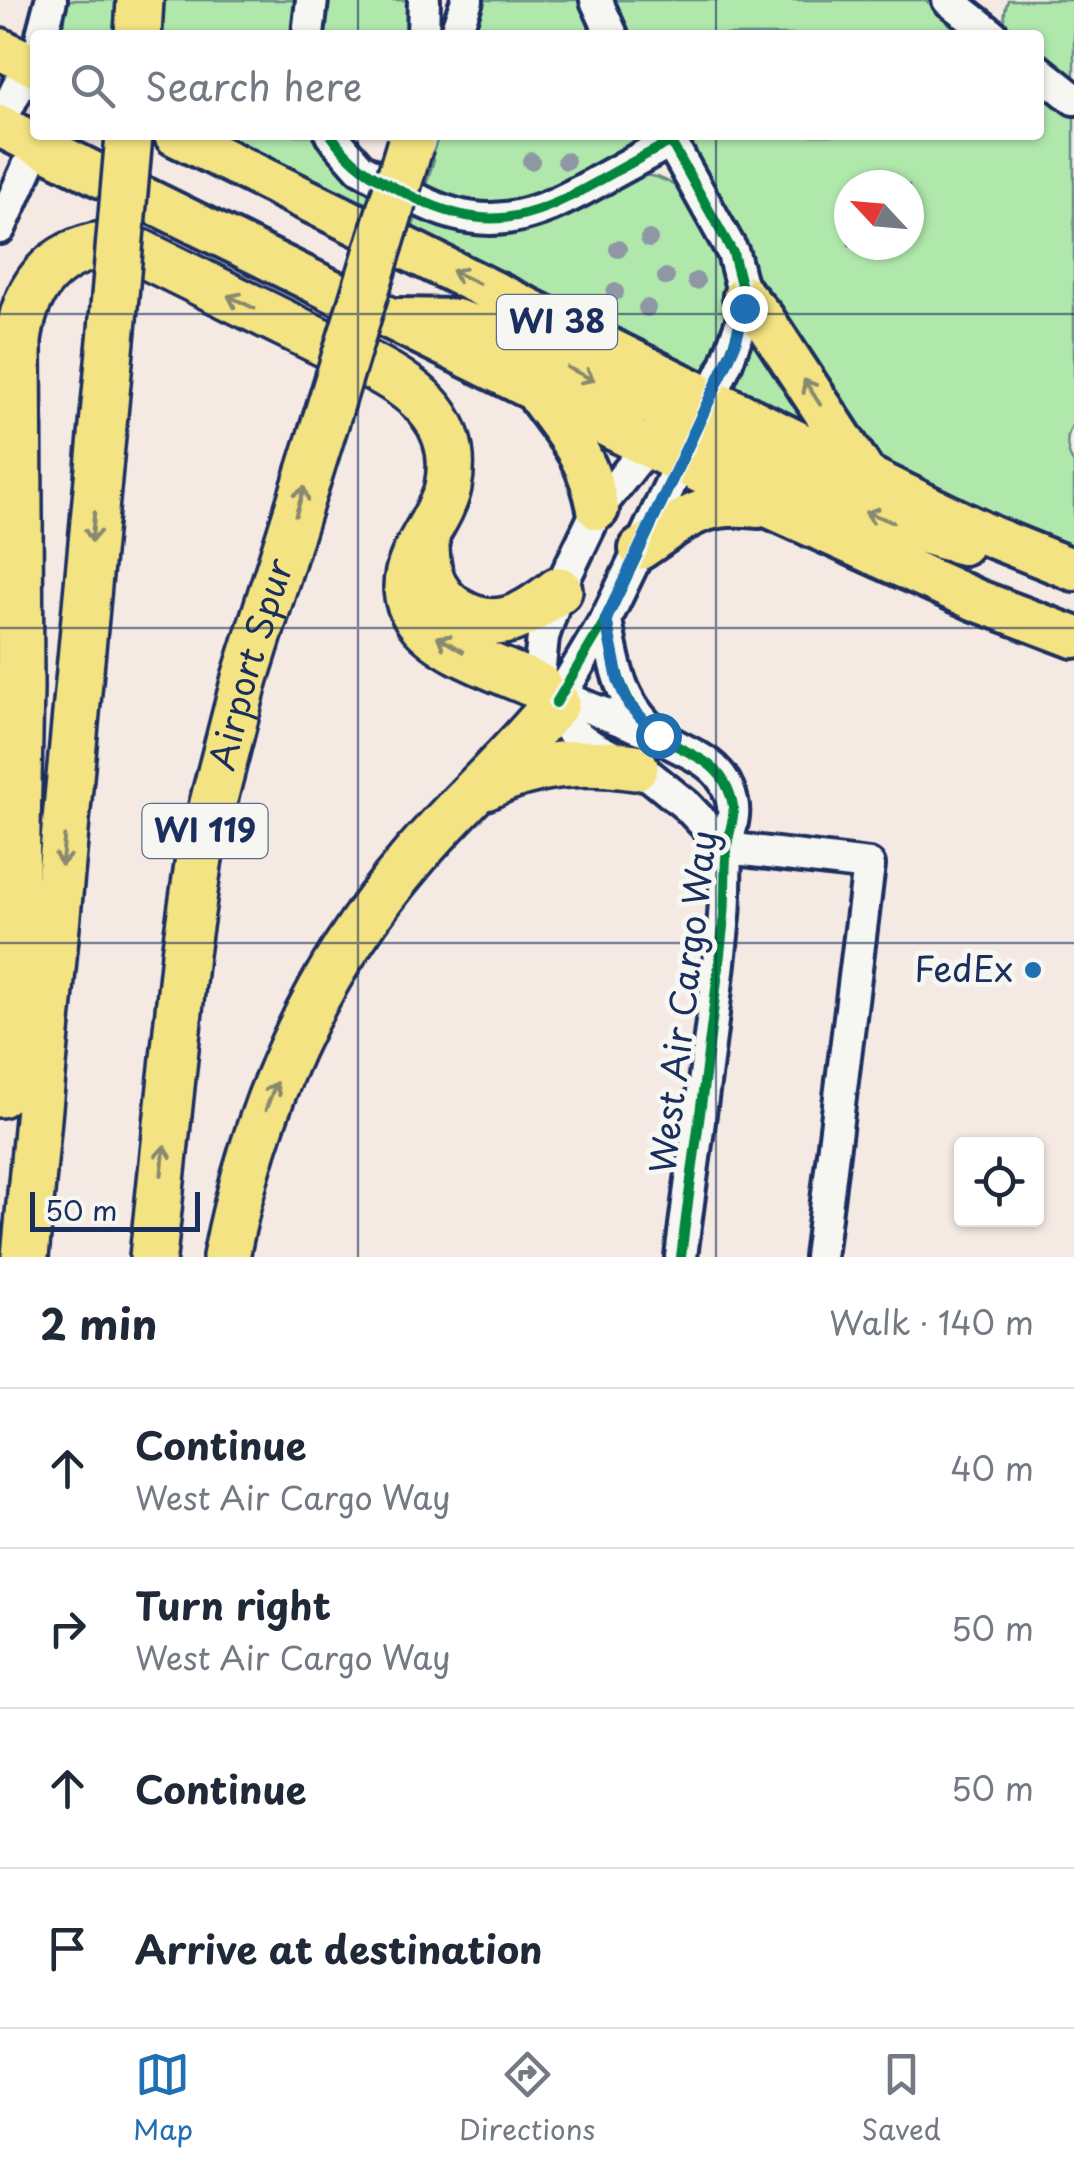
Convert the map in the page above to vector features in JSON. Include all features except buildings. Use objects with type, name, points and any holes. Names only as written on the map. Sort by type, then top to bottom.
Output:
[{"type":"highway","points":[[138,30],[140,0]]},
{"type":"highway","points":[[25,1257],[130,140]]},
{"type":"highway","name":"Airport Spur","points":[[153,1257],[199,858],[245,678],[411,140]]},
{"type":"highway","points":[[0,1094],[15,922],[20,688],[18,341],[22,312],[36,285],[56,265],[76,253],[117,249],[348,354],[392,376],[422,397],[439,422],[449,450],[448,488],[414,552],[408,572],[408,594],[417,618],[432,634],[462,652],[547,695],[474,792],[390,884],[318,994],[262,1118],[226,1257]]},
{"type":"highway","points":[[426,534],[426,564],[435,589],[455,611],[480,621],[508,621],[534,609],[559,590]]},
{"type":"highway","points":[[474,792],[548,764],[593,762],[646,751]]},
{"type":"main road","points":[[0,125],[30,136]]},
{"type":"main road","points":[[40,140],[102,177]]},
{"type":"main road","points":[[185,140],[364,228]]},
{"type":"main road","points":[[144,198],[343,296]]},
{"type":"main road","name":"WI 38","points":[[403,247],[683,435],[774,509],[976,600],[1074,637]]},
{"type":"main road","points":[[744,296],[763,318],[865,474]]},
{"type":"main road","name":"WI 38","points":[[683,435],[680,404],[654,404],[624,395],[507,337],[456,320],[386,317],[535,390],[683,435],[865,474],[992,537],[1074,570]]},
{"type":"main road","points":[[535,390],[580,452],[592,479],[598,509]]},
{"type":"main road","points":[[683,435],[942,540],[1074,570]]},
{"type":"main road","points":[[640,549],[689,516],[712,506],[774,509]]},
{"type":"street","points":[[39,30],[51,0]]},
{"type":"street","points":[[309,30],[312,0]]},
{"type":"street","points":[[423,30],[424,0]]},
{"type":"street","points":[[439,30],[448,0]]},
{"type":"street","points":[[457,30],[467,0]]},
{"type":"street","points":[[596,0],[610,30]]},
{"type":"street","points":[[948,0],[987,19]]},
{"type":"street","points":[[0,125],[29,56]]},
{"type":"street","points":[[1044,75],[1074,98]]},
{"type":"street","points":[[0,228],[40,140]]},
{"type":"street","points":[[335,140],[360,168],[378,179]]},
{"type":"street","points":[[418,199],[455,214],[525,216],[559,203],[666,140]]},
{"type":"street","points":[[547,695],[606,619],[640,549],[683,435],[735,344],[742,321],[744,296],[733,253],[670,140]]},
{"type":"street","points":[[547,695],[542,637],[559,590],[598,509],[683,435]]},
{"type":"street","name":"West Air Cargo Way","points":[[606,619],[618,680],[646,751],[650,776],[687,806],[726,848]]},
{"type":"street","points":[[547,695],[572,701],[646,751]]},
{"type":"street","name":"West Air Cargo Way","points":[[646,751],[691,752],[726,784],[735,809],[726,848],[724,914],[681,1257]]},
{"type":"street","points":[[726,848],[870,864],[820,1257]]},
{"type":"green space","points":[[64,0],[116,0],[113,30],[59,30]]},
{"type":"green space","points":[[161,0],[300,0],[297,30],[160,27]]},
{"type":"green space","points":[[324,0],[410,0],[408,30],[318,30]]},
{"type":"green space","points":[[485,0],[583,0],[594,30],[475,30]]},
{"type":"green space","points":[[609,0],[925,0],[964,30],[624,30]]},
{"type":"green space","points":[[1008,0],[1074,0],[1074,79],[1044,57],[1044,30],[1009,30],[1005,11]]},
{"type":"green space","points":[[1044,92],[1074,115],[1074,422],[1067,443],[1074,464],[1074,548],[969,504],[874,455],[758,284],[747,244],[687,140],[1044,140]]},
{"type":"green space","points":[[232,140],[325,140],[373,188],[367,207]]},
{"type":"green space","points":[[437,140],[645,140],[548,197],[477,207],[424,191],[434,160],[431,158]]},
{"type":"green space","points":[[640,175],[661,178],[676,187],[717,257],[727,294],[727,313],[715,350],[703,370],[412,229],[418,211],[444,222]]},
{"type":"green space","points":[[755,329],[817,426],[735,387]]},
{"type":"cycle path","points":[[335,140],[357,164],[386,183],[436,207],[483,218],[505,218],[548,206],[671,141]]},
{"type":"cycle path","points":[[556,703],[606,619],[727,362],[742,321],[744,296],[733,253],[670,140]]},
{"type":"cycle path","points":[[606,619],[615,667],[634,710],[657,734],[715,769],[733,806],[720,959],[681,1257]]},
{"type":"place","name":"FedEx","points":[[1033,970]]},
{"type":"route","points":[[658,735],[629,705],[612,658],[606,619],[735,344],[744,308]]}]
